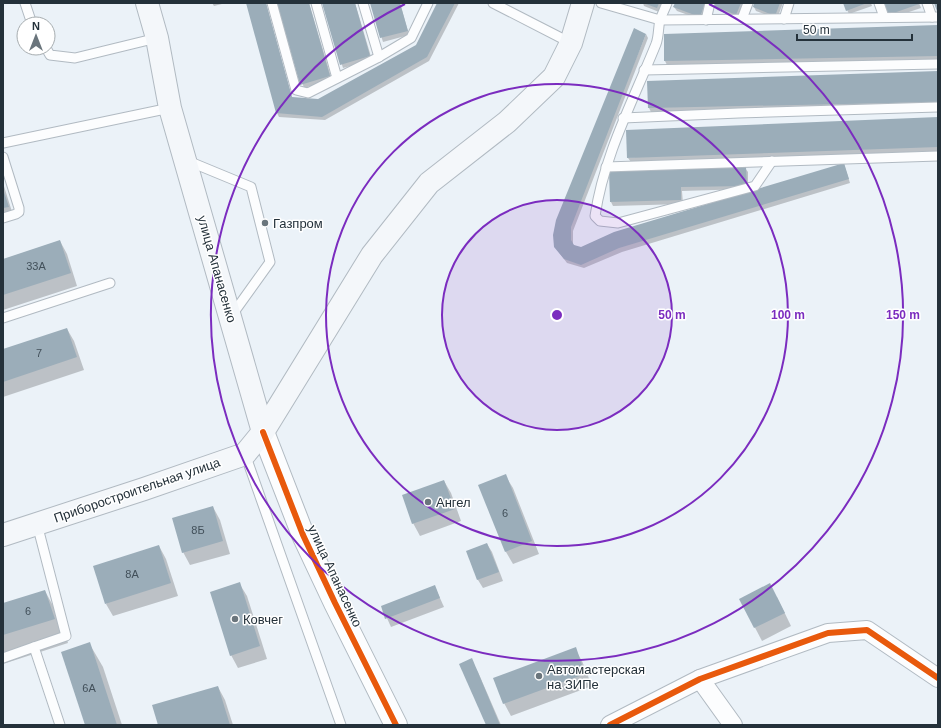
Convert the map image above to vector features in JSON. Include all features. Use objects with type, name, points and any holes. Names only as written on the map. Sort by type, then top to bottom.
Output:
[{"type":"main road","name":"улица Апанасенко","points":[[147,3],[157,38],[170,108],[231,316],[263,432]]},
{"type":"main road","name":"Приборостроительная улица","points":[[3,535],[244,454],[263,432],[372,255],[429,183],[507,122],[554,77],[571,42],[583,3]]},
{"type":"street","name":"улица Апанасенко","points":[[263,432],[303,535],[396,725]]},
{"type":"street","points":[[610,725],[700,680],[828,633],[867,630],[938,678]]},
{"type":"street","points":[[700,680],[733,725]]},
{"type":"lane","points":[[25,3],[29,16]]},
{"type":"lane","points":[[272,3],[296,90],[308,92],[379,57],[411,38],[428,3]]},
{"type":"lane","points":[[316,3],[337,78]]},
{"type":"lane","points":[[363,3],[379,57]]},
{"type":"lane","points":[[493,3],[571,42]]},
{"type":"lane","points":[[601,3],[660,20],[935,17],[928,3]]},
{"type":"lane","points":[[667,3],[660,20],[656,42],[623,118],[606,167],[595,216],[600,221],[618,223],[755,186],[772,161]]},
{"type":"lane","points":[[706,20],[710,3]]},
{"type":"lane","points":[[742,19],[748,3]]},
{"type":"lane","points":[[784,19],[789,3]]},
{"type":"lane","points":[[878,3],[884,17]]},
{"type":"lane","points":[[56,56],[75,58],[157,38]]},
{"type":"lane","points":[[644,70],[938,64]]},
{"type":"lane","points":[[623,118],[938,107]]},
{"type":"lane","points":[[3,143],[170,108]]},
{"type":"lane","points":[[606,167],[938,156]]},
{"type":"lane","points":[[3,157],[20,208],[19,212],[16,214],[3,218]]},
{"type":"lane","points":[[185,160],[251,187],[270,262],[231,316]]},
{"type":"lane","points":[[3,318],[110,283]]},
{"type":"lane","points":[[244,454],[341,725]]},
{"type":"lane","points":[[3,658],[66,636],[37,524]]},
{"type":"lane","points":[[34,647],[60,725]]},
{"type":"building","points":[[246,3],[266,3],[292,97],[318,99],[416,45],[437,3],[455,3],[427,57],[322,117],[276,113]]},
{"type":"building","points":[[277,3],[309,3],[330,76],[300,85]]},
{"type":"building","points":[[322,3],[355,3],[370,56],[340,65]]},
{"type":"building","points":[[370,3],[400,3],[408,31],[380,38]]},
{"type":"building","points":[[643,3],[659,3],[657,8]]},
{"type":"building","points":[[675,3],[705,3],[700,17],[673,7]]},
{"type":"building","points":[[715,3],[741,3],[736,15],[714,6]]},
{"type":"building","points":[[754,3],[780,3],[775,16],[753,7]]},
{"type":"building","points":[[843,3],[867,3],[846,11]]},
{"type":"building","points":[[884,3],[922,3],[888,15]]},
{"type":"building","points":[[934,3],[938,3],[938,14]]},
{"type":"building","points":[[938,25],[938,56],[664,61],[664,34]]},
{"type":"building","points":[[634,28],[646,34],[571,227],[571,240],[574,245],[581,247],[614,232],[844,163],[849,179],[619,248],[581,265],[564,259],[554,247],[553,235],[556,220]]},
{"type":"building","points":[[938,71],[937,102],[648,108],[647,81]]},
{"type":"building","points":[[938,117],[938,147],[627,158],[626,130]]},
{"type":"building","points":[[746,167],[747,186],[681,187],[681,200],[610,202],[609,171]]},
{"type":"building","points":[[3,189],[9,207],[3,208]]},
{"type":"building","points":[[60,240],[71,273],[3,295],[3,259]]},
{"type":"building","points":[[67,328],[77,357],[3,382],[3,349]]},
{"type":"building","points":[[506,474],[532,541],[505,552],[478,485]]},
{"type":"building","name":"Ангел","points":[[444,480],[455,509],[412,524],[402,495]]},
{"type":"building","points":[[213,506],[223,541],[182,553],[172,518]]},
{"type":"building","points":[[487,543],[499,572],[477,580],[466,551]]},
{"type":"building","points":[[159,545],[171,583],[105,604],[93,566]]},
{"type":"building","name":"Ковчег","points":[[240,582],[260,646],[230,656],[210,592]]},
{"type":"building","points":[[770,583],[785,613],[754,628],[739,599]]},
{"type":"building","points":[[435,585],[440,598],[385,619],[381,606]]},
{"type":"building","points":[[45,590],[55,619],[3,635],[3,603]]},
{"type":"building","points":[[90,642],[117,725],[85,725],[61,652]]},
{"type":"building","name":"Автомастерская на ЗИПе","points":[[576,647],[585,674],[503,704],[493,678]]},
{"type":"building","points":[[472,658],[500,725],[486,725],[459,664]]},
{"type":"building","points":[[218,686],[230,725],[158,725],[152,705]]},
{"type":"cycle path","points":[[263,432],[303,535],[396,725]]},
{"type":"cycle path","points":[[610,725],[700,679],[828,633],[867,630],[938,678]]},
{"type":"place","name":"Газпром","points":[[265,223]]},
{"type":"place","name":"Ангел","points":[[428,502]]},
{"type":"place","name":"Ковчег","points":[[235,619]]},
{"type":"place","name":"Автомастерская на ЗИПе","points":[[539,676]]}]
